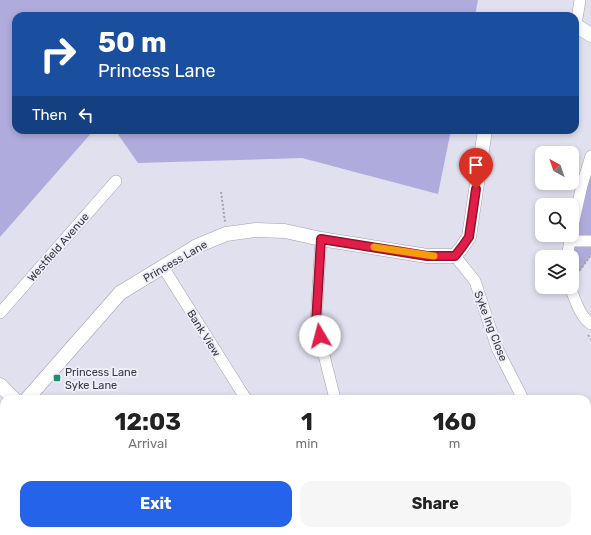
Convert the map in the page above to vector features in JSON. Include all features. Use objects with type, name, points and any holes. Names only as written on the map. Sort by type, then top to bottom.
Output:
[{"type":"street","points":[[578,12],[580,0]]},
{"type":"street","points":[[579,28],[591,35]]},
{"type":"street","points":[[455,256],[469,237],[484,134]]},
{"type":"street","points":[[579,199],[591,156]]},
{"type":"street","name":"Westfield Avenue","points":[[0,313],[116,181]]},
{"type":"street","name":"Princess Lane","points":[[31,395],[120,293],[197,246],[226,234],[256,230],[285,231],[321,239],[427,256],[455,256]]},
{"type":"street","points":[[579,237],[591,241]]},
{"type":"street","points":[[321,239],[316,323],[334,394]]},
{"type":"street","name":"Syke Ing Close","points":[[455,256],[474,281],[497,348],[521,395]]},
{"type":"street","name":"Bank View","points":[[163,267],[243,395]]},
{"type":"street","points":[[573,294],[586,321],[591,324]]},
{"type":"street","points":[[0,385],[10,395]]},
{"type":"path","points":[[221,192],[226,234]]},
{"type":"path","points":[[579,272],[591,255]]},
{"type":"shaded area","points":[[0,0],[478,0],[476,12],[12,12],[12,134],[90,134],[0,237]]},
{"type":"shaded area","points":[[118,134],[450,134],[438,194],[302,158],[138,163]]},
{"type":"shaded area","points":[[591,156],[591,255],[579,272],[579,250],[571,250],[570,242],[579,242],[579,205]]},
{"type":"slow traffic","points":[[374,247],[434,256]]},
{"type":"place","name":"Princess Lane Syke Lane","points":[[57,378]]},
{"type":"route","points":[[320,336],[316,323],[321,239],[427,256],[455,256],[469,237],[476,189]]}]
